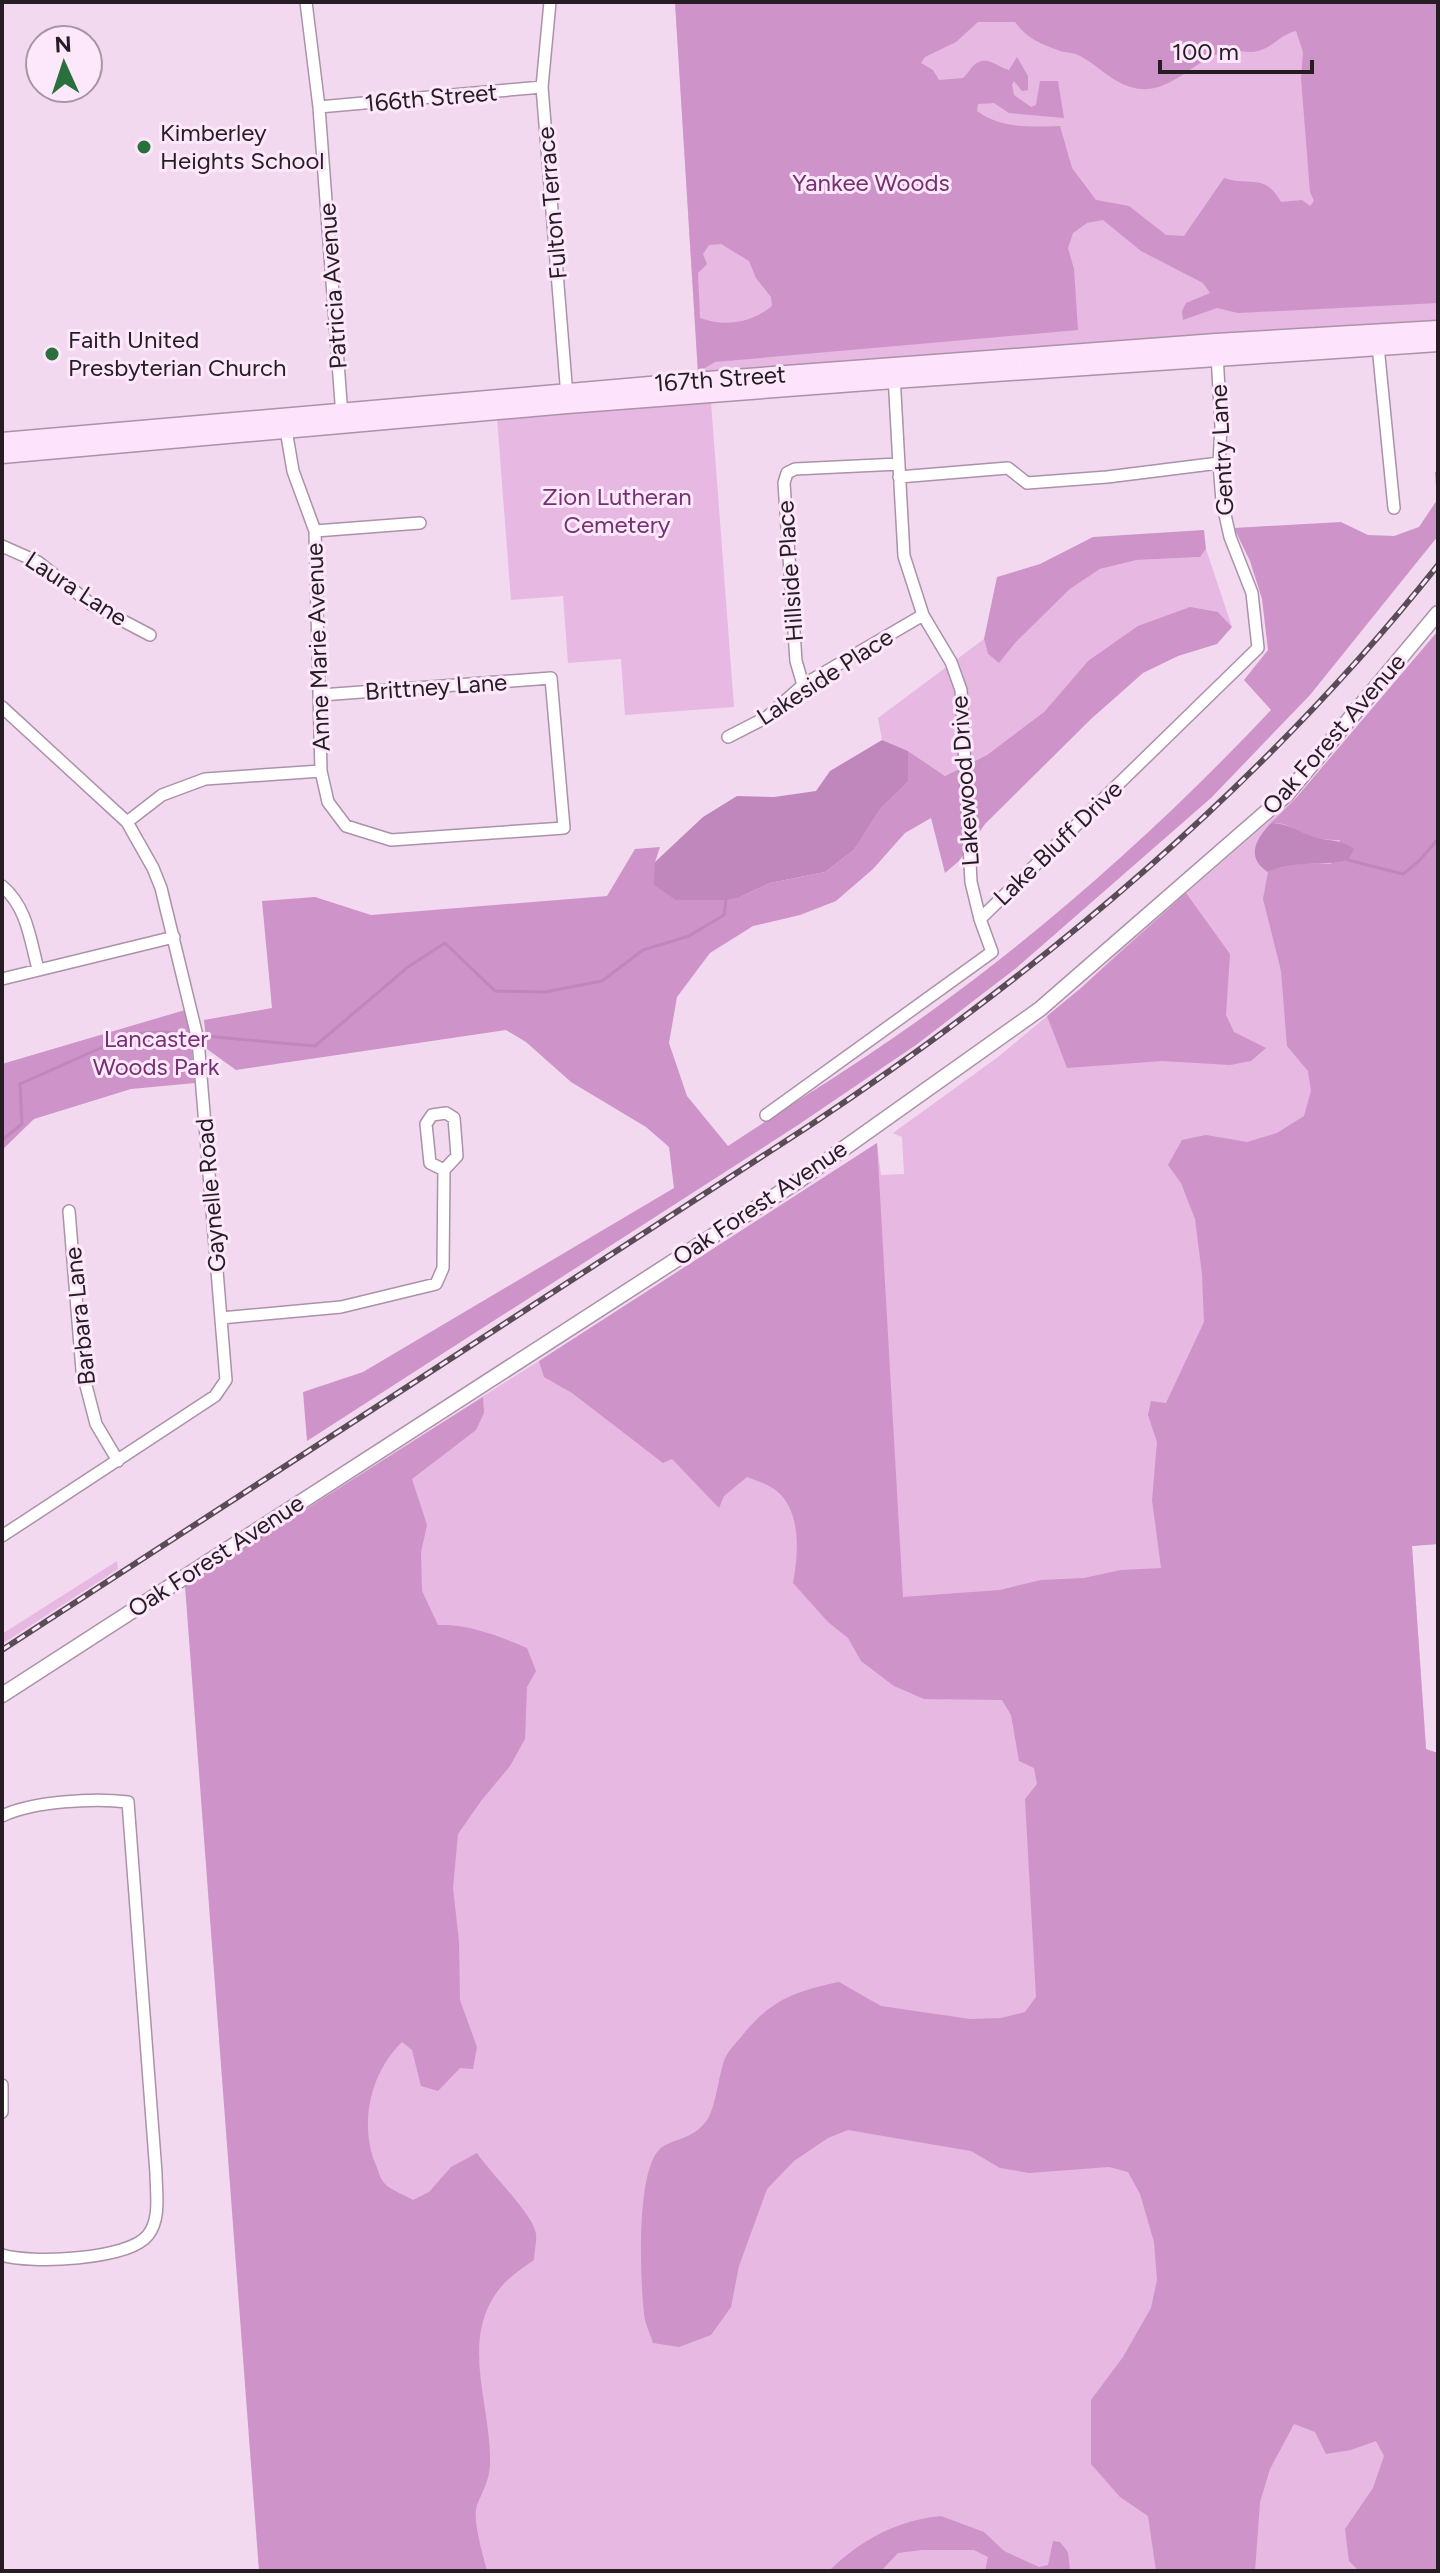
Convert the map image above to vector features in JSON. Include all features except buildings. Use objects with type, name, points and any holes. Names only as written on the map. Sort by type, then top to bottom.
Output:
[{"type":"main road","name":"167th Street","points":[[2,455],[567,398],[1216,349],[1438,329]]},
{"type":"main road","name":"167th Street","points":[[1216,349],[1438,343]]},
{"type":"main road","name":"167th Street","points":[[2,441],[285,425]]},
{"type":"street","name":"Patricia Avenue","points":[[306,2],[319,107],[342,420]]},
{"type":"street","name":"Fulton Terrace","points":[[550,2],[542,87],[567,398]]},
{"type":"street","name":"166th Street","points":[[319,107],[542,87]]},
{"type":"street","points":[[1378,346],[1394,508]]},
{"type":"street","name":"Gentry Lane","points":[[1216,349],[1221,426],[1219,463],[1225,521],[1252,593],[1258,648]]},
{"type":"street","name":"Lakewood Drive","points":[[893,373],[904,556],[923,615],[951,662],[961,690],[971,882],[980,919]]},
{"type":"street","name":"Anne Marie Avenue","points":[[285,425],[293,471],[315,531],[321,771],[328,802],[346,826]]},
{"type":"street","points":[[899,471],[1008,468],[1027,483],[1219,463]]},
{"type":"street","name":"Hillside Place","points":[[803,685],[796,661],[784,483],[787,473],[795,469],[899,471]]},
{"type":"street","points":[[315,531],[420,523]]},
{"type":"street","name":"Laura Lane","points":[[2,546],[38,562],[91,604],[150,635]]},
{"type":"street","name":"Oak Forest Avenue","points":[[2,1695],[798,1181],[1040,1009],[1287,794],[1438,613]]},
{"type":"street","name":"Lakeside Place","points":[[728,737],[767,717],[803,685],[923,615]]},
{"type":"street","name":"Lake Bluff Drive","points":[[766,1115],[992,952],[980,919],[1258,648]]},
{"type":"street","name":"Brittney Lane","points":[[321,695],[551,678],[564,828],[391,840],[346,826]]},
{"type":"street","name":"Gaynelle Road","points":[[2,707],[127,822],[153,868],[174,937],[198,1040],[226,1380],[215,1396],[2,1536]]},
{"type":"street","points":[[127,822],[162,795],[205,779],[321,771]]},
{"type":"street","points":[[2,886],[12,894],[24,915],[38,969]]},
{"type":"street","points":[[2,979],[174,937]]},
{"type":"street","points":[[221,1318],[341,1307],[436,1284],[443,1268],[444,1170],[457,1156],[454,1118],[446,1113],[432,1115],[426,1124],[430,1163],[444,1170]]},
{"type":"street","name":"Barbara Lane","points":[[69,1211],[82,1370],[96,1424],[118,1461]]},
{"type":"street","points":[[2,1816],[29,1807],[114,1800],[128,1802],[156,2216],[148,2236],[129,2247],[101,2255],[17,2260],[2,2255]]},
{"type":"street","points":[[2,2085],[2,2112]]},
{"type":"green space","name":"Yankee Woods","points":[[675,2],[1438,2],[1438,324],[698,375]]},
{"type":"green space","name":"Yankee Woods","points":[[675,2],[1438,2],[1438,303],[1238,313],[1217,308],[1183,320],[1182,311],[1186,303],[1210,293],[1203,283],[1141,251],[1103,220],[1087,223],[1073,233],[1068,248],[1074,269],[1078,330],[715,362],[698,372]],"holes":[[[978,22],[1015,22],[1035,40],[1078,55],[1117,81],[1144,89],[1169,83],[1215,55],[1227,51],[1258,51],[1296,31],[1303,52],[1301,78],[1310,192],[1314,201],[1310,206],[1302,200],[1281,202],[1263,184],[1224,178],[1184,236],[1166,235],[1129,206],[1096,200],[1072,168],[1060,126],[1006,124],[977,111],[978,104],[994,103],[1009,113],[1064,118],[1058,81],[1040,81],[1036,105],[1031,107],[1014,95],[1014,81],[1022,91],[1028,90],[1028,76],[1017,57],[1009,70],[981,61],[963,78],[939,80],[933,70],[921,63],[925,57],[956,42]],[[721,244],[749,261],[756,278],[771,297],[772,306],[764,312],[747,320],[728,323],[700,318],[698,273],[707,264],[703,254],[709,245]]]},
{"type":"green space","name":"Zion Lutheran Cemetery","points":[[711,402],[734,707],[625,715],[621,659],[568,663],[563,596],[511,600],[497,418]]},
{"type":"green space","points":[[1435,472],[1438,472],[1438,536],[1310,695],[1211,798],[1015,969],[916,1045],[798,1125],[307,1441],[303,1392],[363,1372],[674,1188],[669,1147],[646,1127],[571,1082],[526,1042],[506,1030],[236,1070],[207,1049],[204,1020],[272,1008],[262,901],[315,897],[371,915],[607,896],[635,849],[660,847],[655,862],[740,897],[770,883],[825,872],[854,850],[881,808],[908,782],[908,751],[945,776],[987,755],[1044,712],[1088,661],[1138,626],[1190,607],[1218,612],[1232,627],[1217,644],[1178,656],[1143,673],[1091,719],[985,824],[959,861],[945,873],[931,818],[905,833],[873,869],[836,901],[800,915],[753,926],[710,953],[677,997],[669,1043],[687,1096],[728,1146],[896,1036],[1045,923],[1139,841],[1271,710],[1244,680],[1268,650],[1262,599],[1250,561],[1234,528],[1341,522],[1368,535],[1394,536],[1419,527],[1437,500]]},
{"type":"green space","points":[[1204,530],[1206,549],[1200,557],[1137,560],[1100,569],[1070,589],[999,663],[988,654],[984,639],[997,577],[1040,564],[1093,537]]},
{"type":"green space","points":[[1206,549],[1232,627],[1218,612],[1088,661],[1044,712],[987,755],[945,776],[908,751],[882,740],[878,718],[984,639],[988,654],[999,663],[1070,589],[1100,569],[1137,560],[1199,557]]},
{"type":"green space","points":[[1438,631],[1438,1544],[1412,1546],[1438,1919],[1438,2571],[268,2571],[202,1574],[877,1143],[881,1175],[904,1174],[902,1137],[893,1133],[998,1057],[1296,798]]},
{"type":"green space","points":[[1438,631],[1438,1544],[1412,1546],[1426,1749],[1438,1753],[1438,2571],[1359,2571],[1349,2561],[1345,2529],[1373,2488],[1384,2456],[1376,2441],[1351,2450],[1326,2454],[1315,2432],[1294,2424],[1270,2469],[1260,2502],[1255,2571],[1156,2571],[1148,2516],[1120,2497],[1091,2464],[1091,2400],[1123,2357],[1151,2308],[1157,2280],[1154,2242],[1140,2194],[1128,2172],[1109,2167],[1029,2173],[1000,2168],[971,2151],[848,2130],[828,2138],[794,2161],[767,2189],[739,2266],[731,2307],[711,2335],[679,2347],[653,2343],[645,2320],[641,2230],[647,2179],[653,2160],[661,2148],[702,2127],[713,2108],[725,2058],[762,2014],[796,1994],[839,1982],[881,2006],[970,2019],[1001,2018],[1025,2012],[1036,1997],[1025,1799],[1037,1784],[1034,1768],[1019,1761],[1011,1715],[1002,1700],[924,1699],[894,1686],[861,1661],[848,1638],[828,1622],[793,1583],[796,1530],[788,1505],[781,1495],[747,1477],[724,1496],[719,1508],[672,1459],[663,1463],[572,1393],[544,1377],[539,1361],[877,1143],[903,1597],[1000,1590],[1041,1580],[1161,1568],[1152,1500],[1157,1442],[1148,1415],[1151,1401],[1166,1403],[1204,1322],[1195,1219],[1181,1183],[1168,1165],[1182,1140],[1206,1135],[1247,1142],[1277,1133],[1304,1116],[1311,1091],[1308,1071],[1287,1046],[1281,971],[1263,899],[1268,872],[1307,863],[1331,864],[1340,840],[1316,838],[1284,824],[1271,823],[1296,798]]},
{"type":"green space","points":[[1186,893],[1230,954],[1226,1015],[1234,1032],[1266,1048],[1251,1061],[1230,1065],[1162,1061],[1067,1068],[1047,1016]]},
{"type":"green space","name":"Lancaster Woods Park","points":[[185,1010],[195,1083],[131,1089],[34,1119],[2,1150],[2,1064]]},
{"type":"green space","points":[[483,1397],[484,1413],[476,1430],[412,1479],[427,1525],[421,1552],[422,1591],[438,1625],[473,1629],[527,1648],[536,1671],[527,1687],[525,1739],[510,1766],[458,1834],[453,1888],[459,1942],[460,2000],[477,2047],[473,2069],[460,2068],[438,2091],[421,2086],[412,2050],[402,2042],[382,2068],[376,2083],[368,2115],[368,2131],[370,2147],[382,2180],[413,2200],[429,2192],[451,2167],[477,2153],[520,2205],[536,2234],[534,2260],[497,2292],[486,2312],[481,2333],[480,2376],[490,2465],[477,2505],[476,2519],[487,2571],[259,2571],[185,1586]]},
{"type":"green space","points":[[117,1561],[118,1569],[2,1644],[2,1634]]},
{"type":"green space","points":[[941,2516],[984,2532],[1004,2551],[1039,2567],[1048,2565],[1053,2541],[1060,2542],[1068,2552],[1070,2571],[985,2571],[988,2557],[974,2550],[922,2550],[898,2553],[881,2571],[829,2571],[866,2541],[894,2527]]},
{"type":"shaded area","points":[[882,740],[908,751],[908,782],[881,808],[854,850],[825,872],[770,883],[726,900],[676,900],[654,885],[655,862],[703,817],[737,796],[774,797],[816,791],[830,771]]},
{"type":"shaded area","points":[[1271,823],[1340,842],[1354,849],[1348,860],[1298,864],[1268,872],[1257,860],[1255,848]]},
{"type":"waterway","points":[[1348,860],[1403,874],[1438,839]]},
{"type":"waterway","points":[[205,1036],[315,1046],[408,967],[445,943],[495,991],[545,992],[602,981],[643,950],[689,936],[724,915],[726,900]]},
{"type":"waterway","points":[[2,1140],[22,1124],[20,1084],[132,1034],[188,1034]]},
{"type":"railway","points":[[2,1650],[812,1124],[984,1002],[1067,937],[1225,797],[1370,646],[1438,565]]},
{"type":"place","name":"Kimberley Heights School","points":[[144,147]]},
{"type":"place","name":"Faith United Presbyterian Church","points":[[52,354]]}]
